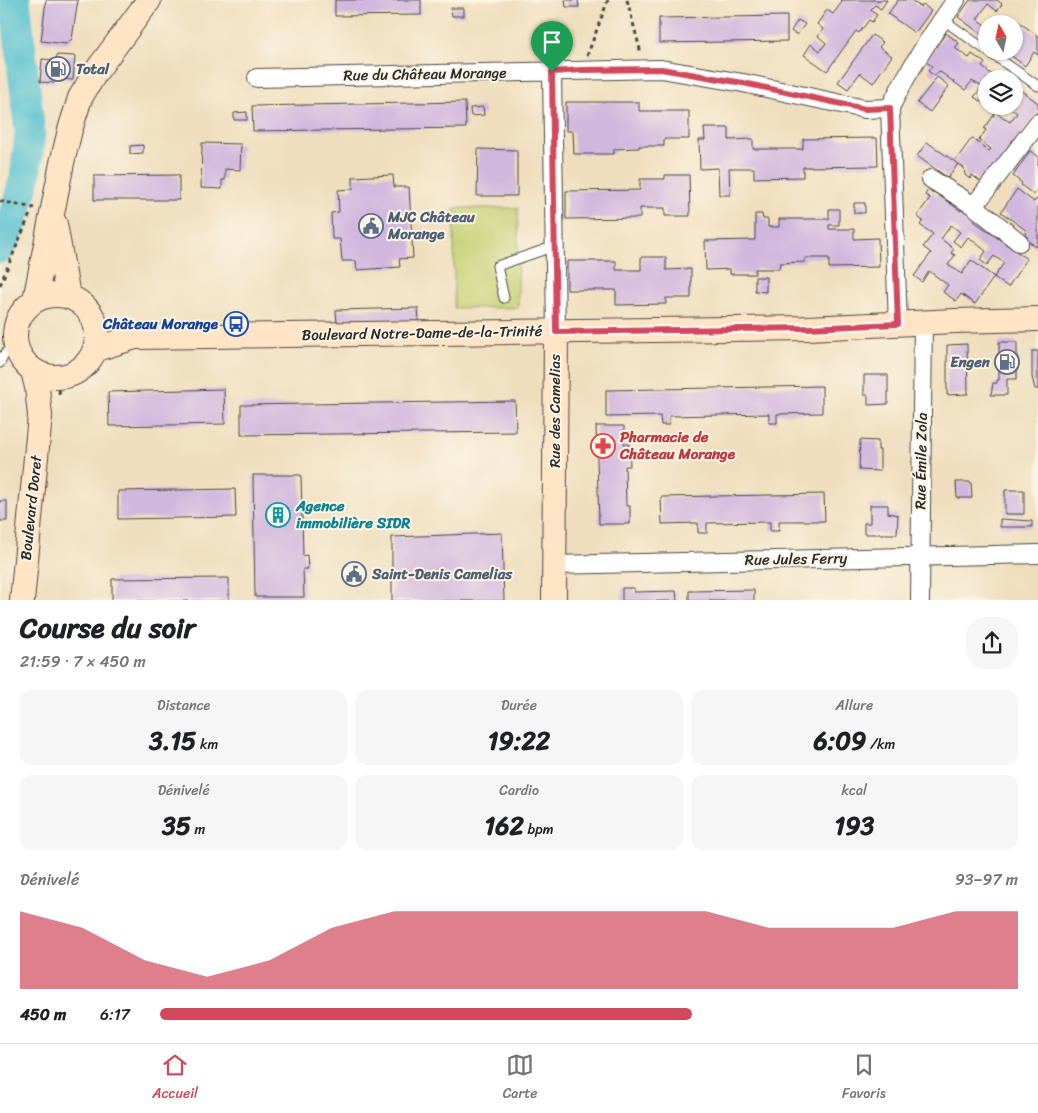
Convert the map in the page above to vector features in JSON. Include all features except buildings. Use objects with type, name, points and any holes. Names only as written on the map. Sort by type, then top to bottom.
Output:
[{"type":"street","points":[[35,300],[38,209],[70,130],[80,98],[95,73],[149,0]]},
{"type":"street","points":[[898,324],[890,108],[899,89],[956,0]]},
{"type":"street","name":"Rue du Château Morange","points":[[257,78],[661,69],[743,83],[865,109],[890,108]]},
{"type":"street","name":"Rue des Camelias","points":[[552,72],[556,332],[554,600]]},
{"type":"street","points":[[974,206],[1038,123]]},
{"type":"street","points":[[931,179],[974,206],[1020,242]]},
{"type":"street","points":[[38,209],[68,296]]},
{"type":"street","points":[[56,294],[68,296],[80,301],[96,321],[98,335],[96,349],[91,359],[83,368],[73,374],[62,377],[42,375],[25,364],[19,354],[15,344],[15,331],[18,319],[25,308],[35,300],[56,294]]},
{"type":"street","name":"Boulevard Notre-Dame-de-la-Trinité","points":[[96,349],[135,337],[808,328],[1038,319]]},
{"type":"street","name":"Boulevard Notre-Dame-de-la-Trinité","points":[[96,321],[135,337]]},
{"type":"street","name":"Rue Émile Zola","points":[[920,600],[923,322]]},
{"type":"street","name":"Boulevard Doret","points":[[22,600],[40,416],[37,386],[33,370]]},
{"type":"street","name":"Boulevard Doret","points":[[40,416],[62,377]]},
{"type":"street","name":"Rue Jules Ferry","points":[[554,565],[1038,554]]},
{"type":"lane","points":[[942,20],[978,44]]},
{"type":"lane","points":[[1001,60],[1038,86]]},
{"type":"lane","points":[[504,298],[497,266],[555,246]]},
{"type":"lane","points":[[0,363],[4,354],[15,344]]},
{"type":"path","points":[[582,70],[608,0]]},
{"type":"path","points":[[628,0],[645,70]]},
{"type":"path","points":[[0,201],[38,209],[0,285]]},
{"type":"green space","points":[[454,208],[518,208],[518,308],[454,308]]},
{"type":"waterway","points":[[0,248],[10,229],[25,178],[30,133],[15,0]]},
{"type":"place","name":"Total","points":[[58,69]]},
{"type":"place","name":"MJC Château Morange","points":[[371,226]]},
{"type":"place","name":"Château Morange","points":[[236,324]]},
{"type":"place","name":"Engen","points":[[1007,362]]},
{"type":"place","name":"Pharmacie de Château Morange","points":[[603,446]]},
{"type":"place","name":"Agence immobilière SIDR","points":[[278,515]]},
{"type":"place","name":"Saint-Denis Camelias","points":[[354,574]]},
{"type":"route","points":[[661,69],[743,83],[865,109],[890,108],[898,324],[808,328],[556,332],[552,72],[661,69]]}]
